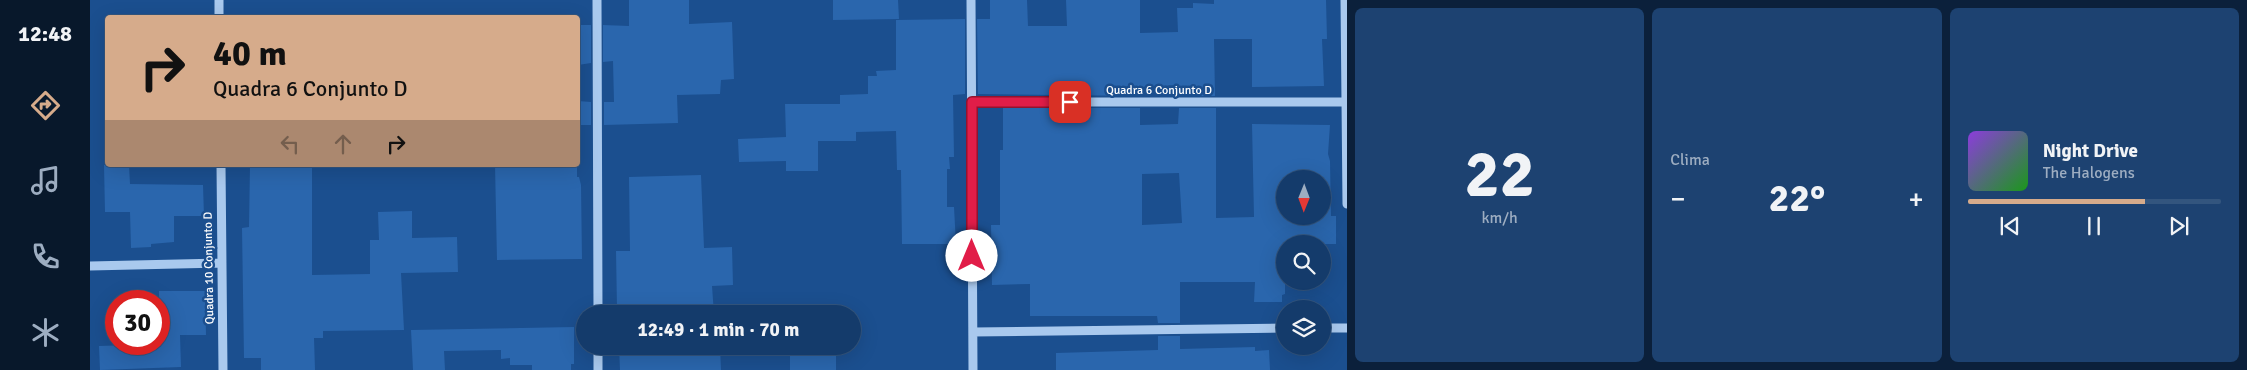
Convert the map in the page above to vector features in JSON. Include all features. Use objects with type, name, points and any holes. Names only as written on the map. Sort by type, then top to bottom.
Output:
[{"type":"street","points":[[219,0],[219,15]]},
{"type":"street","points":[[597,0],[598,305]]},
{"type":"street","points":[[971,0],[973,370]]},
{"type":"street","points":[[1345,0],[1347,204]]},
{"type":"street","name":"Quadra 6 Conjunto D","points":[[972,102],[1346,102]]},
{"type":"street","name":"Quadra 10 Conjunto D","points":[[221,167],[223,370]]},
{"type":"street","points":[[90,266],[222,263]]},
{"type":"street","points":[[973,332],[1276,328]]},
{"type":"street","points":[[1331,328],[1347,328]]},
{"type":"street","points":[[598,355],[598,370]]},
{"type":"building","points":[[629,0],[689,0],[689,24],[732,22],[734,79],[721,80],[720,94],[677,95],[678,123],[604,125],[604,102],[614,102],[613,61],[603,62],[603,25],[629,26]]},
{"type":"building","points":[[833,0],[898,0],[899,19],[833,20]]},
{"type":"building","points":[[990,0],[1027,0],[1028,26],[1067,26],[1066,0],[1140,0],[1140,33],[1178,32],[1177,8],[1193,8],[1193,3],[1214,4],[1214,0],[1326,0],[1327,39],[1322,39],[1324,86],[1252,87],[1252,39],[1214,39],[1215,96],[1179,96],[1179,85],[1141,87],[1141,96],[978,94],[977,19],[990,19]]},
{"type":"building","points":[[965,19],[965,94],[953,95],[954,157],[949,157],[950,169],[947,169],[947,207],[954,207],[956,244],[902,244],[901,170],[897,170],[896,131],[856,132],[856,141],[818,141],[818,171],[786,171],[786,161],[739,162],[738,139],[786,137],[785,104],[840,104],[840,95],[868,94],[868,76],[877,76],[876,71],[896,70],[896,20]]},
{"type":"building","points":[[580,25],[591,25],[591,63],[580,65]]},
{"type":"building","points":[[580,101],[591,102],[591,125],[580,125]]},
{"type":"building","points":[[1003,108],[1140,108],[1140,125],[1178,124],[1179,108],[1216,108],[1216,218],[1254,217],[1252,124],[1330,125],[1328,154],[1330,170],[1276,170],[1276,225],[1331,225],[1331,216],[1336,216],[1336,244],[1331,244],[1331,235],[1276,235],[1276,290],[1285,290],[1285,294],[1282,295],[1282,300],[1276,300],[1276,302],[1254,302],[1255,282],[1180,282],[1180,323],[1158,323],[1157,316],[1030,316],[1030,284],[992,285],[991,225],[1000,225],[1000,150],[1003,150]],"holes":[[[1179,173],[1182,223],[1142,225],[1142,174]]]},
{"type":"building","points":[[104,165],[105,167],[129,167],[130,184],[203,185],[204,216],[174,216],[174,242],[151,244],[151,247],[131,248],[130,212],[105,212]]},
{"type":"building","points":[[250,167],[312,167],[312,275],[370,274],[370,240],[379,240],[378,212],[412,211],[412,238],[457,237],[458,272],[401,273],[404,330],[323,331],[323,338],[314,338],[315,370],[261,370],[261,358],[244,358],[242,228],[249,227]]},
{"type":"building","points":[[495,167],[577,167],[577,177],[579,177],[581,185],[582,259],[497,260]]},
{"type":"building","points":[[701,175],[704,248],[732,247],[733,285],[712,286],[713,305],[617,305],[616,251],[630,251],[629,177]]},
{"type":"building","points":[[170,291],[205,291],[206,335],[180,335],[181,367],[100,370],[99,346],[105,346],[105,355],[170,355]]},
{"type":"building","points":[[574,327],[574,364],[571,364],[571,370],[532,370],[532,365],[510,365],[510,358],[501,359],[501,350],[444,351],[445,370],[413,370],[411,330]]},
{"type":"building","points":[[1158,336],[1180,336],[1180,349],[1255,347],[1255,351],[1269,350],[1270,370],[1056,370],[1056,353],[1158,350]]},
{"type":"building","points":[[619,355],[720,355],[721,370],[620,370]]},
{"type":"building","points":[[790,355],[836,355],[836,370],[790,370]]},
{"type":"route","points":[[972,256],[972,102],[1070,102]]}]
